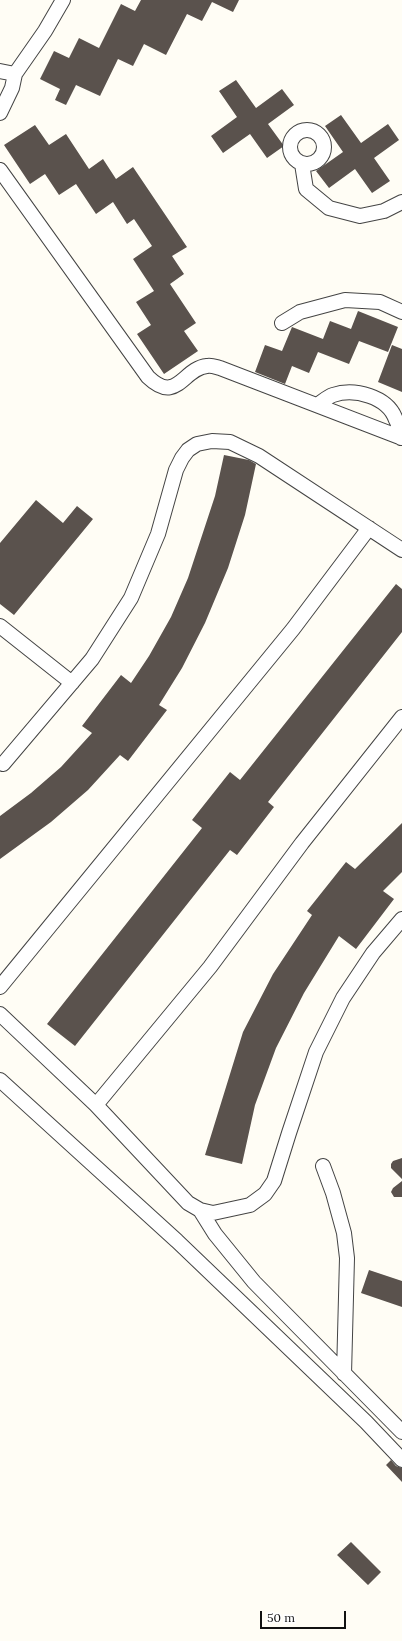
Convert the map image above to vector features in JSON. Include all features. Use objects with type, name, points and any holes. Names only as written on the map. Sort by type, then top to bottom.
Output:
[{"type":"street","points":[[0,113],[12,88],[15,74],[45,31],[63,0]]},
{"type":"street","points":[[0,71],[15,74]]},
{"type":"street","points":[[302,164],[306,189],[329,208],[360,216],[384,211],[402,202]]},
{"type":"street","points":[[0,170],[154,384],[168,388],[176,385],[198,369],[207,366],[220,368],[401,438]]},
{"type":"street","points":[[282,323],[300,312],[345,300],[380,302],[402,312]]},
{"type":"street","points":[[317,406],[332,395],[347,392],[358,392],[386,404],[396,419],[401,438]]},
{"type":"street","points":[[3,764],[92,659],[130,598],[158,534],[176,470],[188,450],[197,444],[212,441],[230,442],[259,456],[402,550]]},
{"type":"street","points":[[0,987],[273,654],[369,528]]},
{"type":"street","points":[[0,626],[72,683]]},
{"type":"street","points":[[96,1105],[210,966],[302,843],[402,717]]},
{"type":"street","points":[[0,1014],[96,1105],[188,1203],[200,1210],[213,1213],[250,1205],[265,1194],[274,1181],[316,1052],[343,998],[373,953],[402,919]]},
{"type":"street","points":[[0,1080],[177,1241],[366,1422],[402,1460]]},
{"type":"street","points":[[323,1166],[338,1209],[344,1233],[346,1309],[344,1374]]},
{"type":"street","points":[[200,1210],[215,1234],[254,1282],[402,1432]]},
{"type":"building","points":[[141,0],[239,0],[233,12],[212,2],[202,21],[187,14],[166,55],[144,44],[133,66],[118,59],[100,96],[76,85],[66,105],[55,100],[60,89],[40,79],[54,51],[69,58],[79,38],[99,48],[121,4],[135,11]]},
{"type":"building","points":[[236,80],[256,108],[282,89],[294,105],[268,124],[284,146],[267,158],[250,134],[223,153],[211,136],[237,117],[219,91]]},
{"type":"building","points":[[341,115],[361,143],[388,124],[399,140],[374,158],[390,181],[372,193],[355,169],[329,188],[316,171],[343,152],[325,126]]},
{"type":"building","points":[[35,125],[49,145],[66,134],[89,169],[103,159],[116,179],[133,167],[187,247],[172,256],[184,274],[170,284],[196,323],[184,331],[198,351],[164,374],[137,334],[151,325],[136,302],[154,291],[133,259],[152,246],[134,219],[127,224],[113,202],[96,214],[76,184],[59,195],[45,174],[30,184],[4,145]]},
{"type":"building","points":[[358,311],[398,327],[388,352],[359,341],[349,364],[318,352],[309,373],[292,366],[285,384],[255,372],[265,345],[282,351],[292,327],[323,339],[330,321],[351,329]]},
{"type":"building","points":[[392,345],[402,349],[402,392],[378,382]]},
{"type":"building","points":[[224,455],[249,460],[256,464],[245,515],[228,568],[205,623],[182,668],[159,705],[167,710],[128,761],[120,755],[88,790],[51,822],[0,859],[0,816],[31,793],[61,767],[92,733],[82,726],[121,675],[131,683],[149,656],[171,617],[188,578],[215,496]]},
{"type":"building","points":[[36,500],[63,523],[77,506],[93,519],[14,615],[0,604],[0,543]]},
{"type":"building","points":[[396,584],[402,589],[402,632],[268,802],[274,807],[237,855],[230,850],[75,1046],[47,1024],[202,828],[192,820],[230,772],[240,780]]},
{"type":"building","points":[[402,823],[402,872],[383,891],[394,899],[356,949],[339,936],[304,993],[276,1048],[255,1105],[242,1164],[205,1155],[243,1032],[273,974],[312,915],[307,911],[346,862],[355,869]]},
{"type":"building","points":[[402,1158],[402,1179],[391,1168],[391,1164],[393,1161]]},
{"type":"building","points":[[402,1181],[402,1197],[394,1197],[391,1192],[393,1188]]},
{"type":"building","points":[[369,1270],[402,1281],[402,1307],[361,1293]]},
{"type":"building","points":[[391,1460],[396,1466],[402,1468],[402,1482],[386,1465]]},
{"type":"building","points":[[351,1542],[381,1572],[368,1585],[337,1555]]}]
